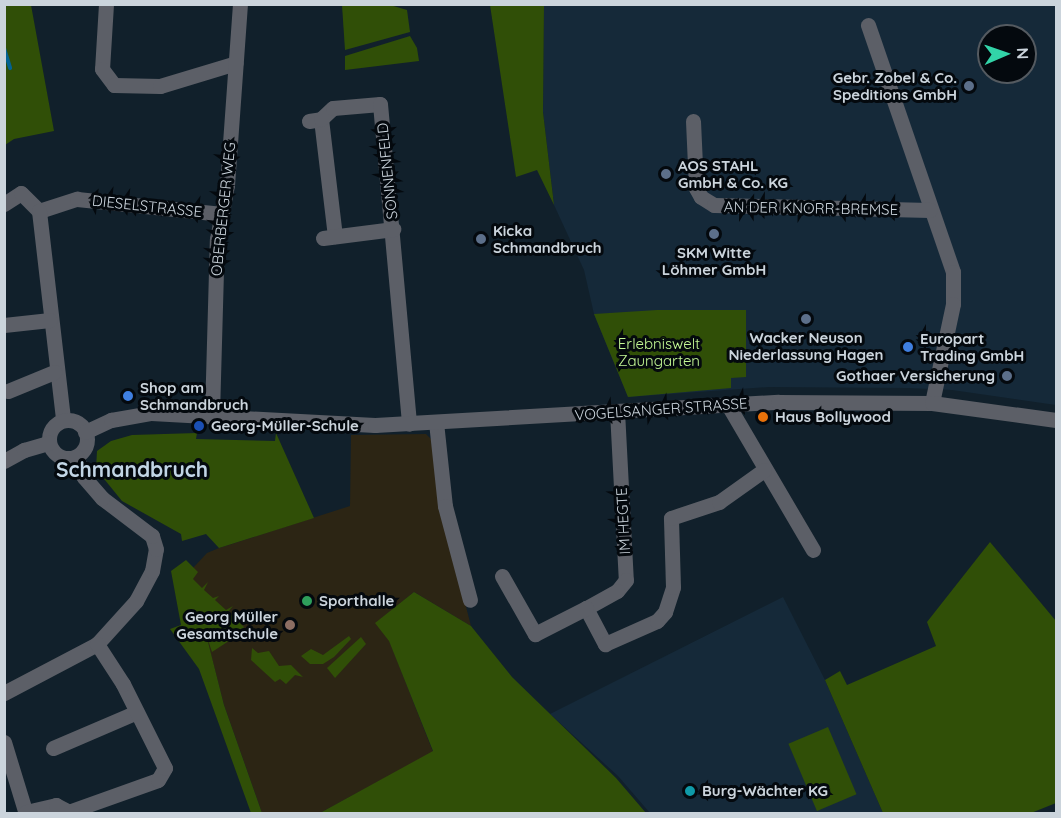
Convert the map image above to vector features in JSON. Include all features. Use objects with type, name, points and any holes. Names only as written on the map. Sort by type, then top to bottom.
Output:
[{"type":"street","points":[[106,4],[102,69],[114,85],[160,86],[236,63]]},
{"type":"street","name":"OBERBERGER WEG","points":[[212,414],[215,268],[222,214],[240,4]]},
{"type":"street","points":[[868,25],[947,254],[954,287],[932,403]]},
{"type":"street","name":"SONNENFELD","points":[[393,229],[329,237],[315,120],[333,108],[380,104],[393,229],[398,278],[409,424]]},
{"type":"street","name":"AN DER KNORR-BREMSE","points":[[693,121],[696,188],[700,197],[714,205],[930,210]]},
{"type":"street","points":[[4,204],[21,193],[39,211],[54,372],[63,420]]},
{"type":"street","name":"DIESELSTRASSE","points":[[39,211],[76,199],[222,214]]},
{"type":"street","points":[[4,325],[50,321]]},
{"type":"street","points":[[8,391],[54,372]]},
{"type":"street","name":"VOGELSANGER STRASSE","points":[[85,432],[137,415],[212,414],[348,425],[409,424],[728,405],[932,403],[1056,420]]},
{"type":"street","points":[[728,405],[764,470],[813,550]]},
{"type":"street","name":"IM HEGTE","points":[[502,576],[535,634],[617,591],[626,579],[617,411]]},
{"type":"street","points":[[63,420],[77,423],[85,432],[86,445],[76,456],[62,457],[49,443],[53,427],[63,420]]},
{"type":"street","points":[[436,422],[445,506],[470,600]]},
{"type":"street","points":[[4,461],[24,450],[49,443]]},
{"type":"street","points":[[4,693],[97,644],[143,591],[156,549],[149,533],[114,509],[84,477],[76,456]]},
{"type":"street","points":[[586,608],[605,644],[657,621],[665,612],[674,587],[671,518],[719,502],[764,470]]},
{"type":"street","points":[[4,742],[26,813],[56,805],[72,812],[158,780],[165,768],[137,712],[97,644]]},
{"type":"street","points":[[52,747],[137,712]]},
{"type":"shaded area","points":[[544,5],[1055,5],[1056,405],[952,390],[908,388],[769,387],[628,397],[594,314],[584,270],[554,205],[543,112]]},
{"type":"shaded area","name":"Georg Müller Gesamtschule","points":[[426,434],[431,439],[442,514],[471,626],[414,592],[376,623],[389,640],[433,752],[320,813],[262,813],[224,705],[192,581],[193,568],[207,553],[219,548],[350,506],[351,435]]},
{"type":"shaded area","name":"Burg-Wächter KG","points":[[783,597],[825,680],[883,813],[650,813],[618,776],[550,714]]},
{"type":"green space","points":[[5,4],[31,5],[54,131],[14,139],[5,145]]},
{"type":"green space","points":[[342,5],[390,5],[407,10],[410,32],[345,50]]},
{"type":"green space","points":[[490,5],[544,5],[543,112],[554,205],[537,170],[516,177]]},
{"type":"green space","points":[[410,36],[417,48],[419,61],[345,70],[345,56]]},
{"type":"green space","name":"Erlebniswelt Zaungarten","points":[[657,310],[746,310],[746,377],[731,378],[731,388],[628,397],[594,314]]},
{"type":"green space","points":[[197,433],[196,439],[275,441],[276,433],[314,518],[219,548],[206,534],[182,541],[181,534],[122,501],[96,469],[97,451],[111,441],[132,435]]},
{"type":"green space","points":[[990,542],[1056,621],[1056,803],[1031,813],[883,813],[825,680],[840,671],[847,685],[936,646],[927,622]]},
{"type":"green space","points":[[186,560],[198,572],[193,579],[202,588],[208,582],[204,590],[213,598],[219,596],[215,600],[226,610],[233,606],[228,612],[237,620],[244,616],[239,622],[244,627],[238,635],[212,652],[206,634],[224,705],[262,813],[251,813],[199,669],[170,629],[181,625],[171,571]]},
{"type":"green space","points":[[414,592],[471,626],[512,677],[616,778],[646,813],[320,813],[433,751],[389,641],[375,623]]},
{"type":"green space","points":[[349,636],[351,639],[334,657],[323,664],[310,664],[301,656],[311,649],[323,655]]},
{"type":"green space","points":[[361,637],[366,644],[335,678],[327,668]]},
{"type":"green space","points":[[252,648],[258,653],[269,651],[279,666],[291,665],[303,677],[295,675],[286,684],[280,679],[275,682],[251,660]]},
{"type":"green space","points":[[828,727],[857,794],[817,811],[788,744]]},
{"type":"waterway","points":[[4,48],[10,68]]},
{"type":"place","name":"Gebr. Zobel & Co. Speditions GmbH","points":[[969,86]]},
{"type":"place","name":"AOS STAHL GmbH & Co. KG","points":[[666,174]]},
{"type":"place","name":"SKM Witte Löhmer GmbH","points":[[714,234]]},
{"type":"place","name":"Kicka Schmandbruch","points":[[481,239]]},
{"type":"place","name":"Wacker Neuson Niederlassung Hagen","points":[[806,319]]},
{"type":"place","name":"Europart Trading GmbH","points":[[908,347]]},
{"type":"place","name":"Gothaer Versicherung","points":[[1007,376]]},
{"type":"place","name":"Shop am Schmandbruch","points":[[128,396]]},
{"type":"place","name":"Haus Bollywood","points":[[763,417]]},
{"type":"place","name":"Georg-Müller-Schule","points":[[199,426]]},
{"type":"place","name":"Sporthalle","points":[[307,601]]},
{"type":"place","name":"Georg Müller Gesamtschule","points":[[290,625]]},
{"type":"place","name":"Burg-Wächter KG","points":[[690,791]]},
{"type":"district","name":"Schmandbruch","points":[[132,469]]}]
